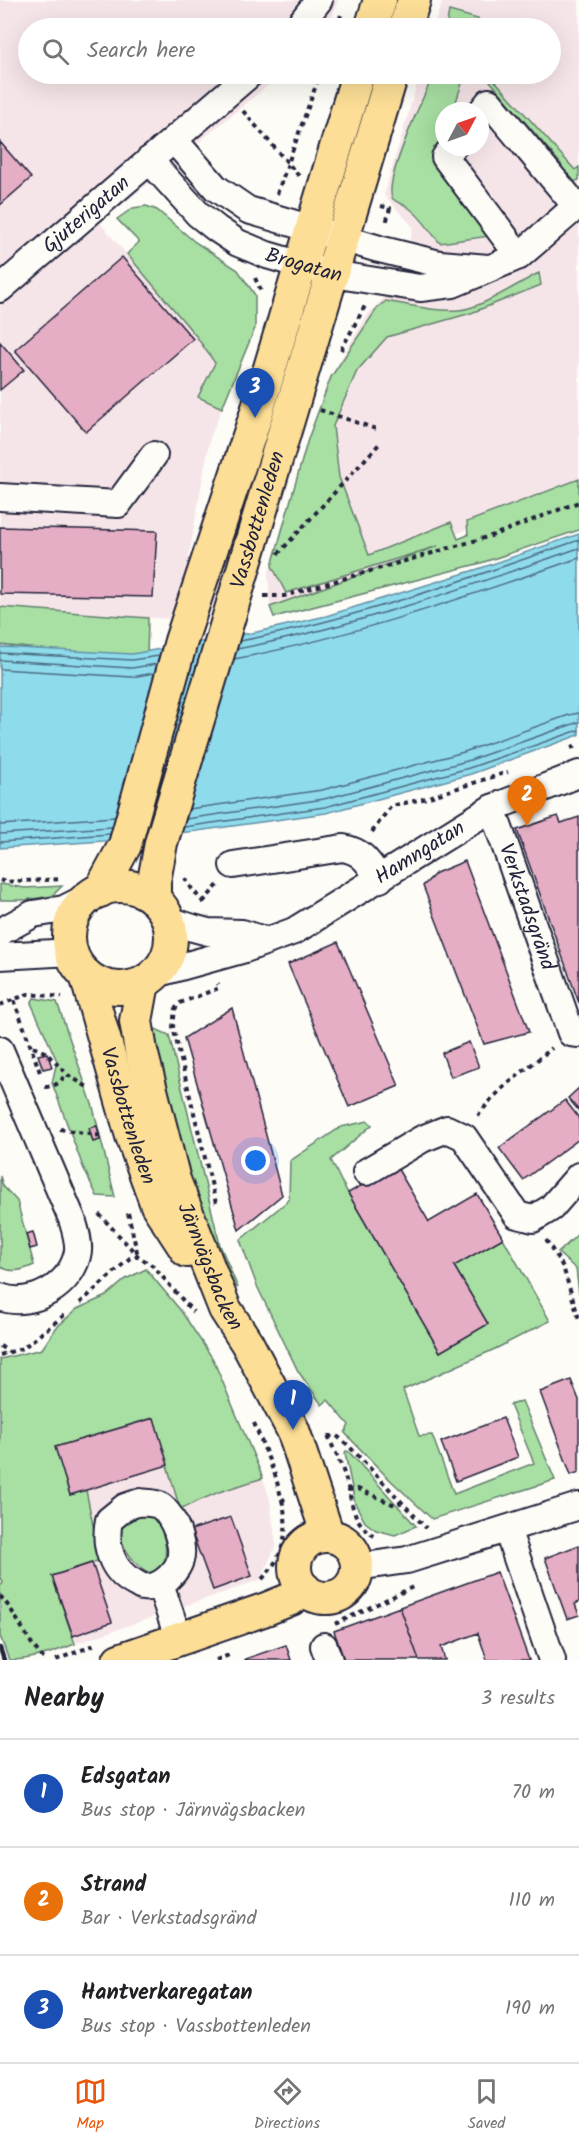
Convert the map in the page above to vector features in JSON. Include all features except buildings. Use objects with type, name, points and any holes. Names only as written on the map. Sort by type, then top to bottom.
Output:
[{"type":"main road","points":[[374,18],[380,0]]},
{"type":"main road","points":[[408,18],[414,0]]},
{"type":"main road","name":"Vassbottenleden","points":[[95,894],[125,845],[182,641],[302,265],[322,188],[355,84]]},
{"type":"main road","name":"Vassbottenleden","points":[[161,909],[154,881],[161,843],[389,84]]},
{"type":"main road","points":[[118,886],[131,887],[161,909],[171,934],[170,949],[165,963],[149,979],[129,987],[113,988],[99,983],[79,964],[70,942],[72,921],[82,903],[95,894],[118,886]]},
{"type":"main road","name":"Vassbottenleden","points":[[79,964],[132,1136],[157,1205],[211,1312]]},
{"type":"main road","name":"Järnvägsbacken","points":[[149,979],[136,1021],[143,1062],[211,1312],[247,1343],[285,1413],[328,1536]]},
{"type":"main road","points":[[328,1536],[336,1537],[349,1546],[356,1559],[357,1567],[353,1581],[344,1592],[324,1597],[305,1589],[297,1577],[296,1562],[302,1548],[313,1539],[328,1536]]},
{"type":"main road","points":[[109,1652],[178,1640],[266,1610],[291,1599],[305,1589]]},
{"type":"street","points":[[305,18],[319,0]]},
{"type":"street","name":"Gjuterigatan","points":[[0,288],[238,84]]},
{"type":"street","points":[[489,102],[578,205]]},
{"type":"street","name":"Brogatan","points":[[174,140],[216,188],[248,210],[343,239],[440,264],[490,268]]},
{"type":"street","points":[[446,156],[519,256]]},
{"type":"street","name":"Brogatan","points":[[149,160],[198,214],[217,230],[238,243],[332,274],[420,288],[453,284],[519,256],[578,205]]},
{"type":"street","points":[[0,497],[118,504],[154,455]]},
{"type":"street","name":"Hamngatan","points":[[149,979],[294,931],[492,808],[579,774]]},
{"type":"street","name":"Verkstadsgränd","points":[[492,808],[575,1033]]},
{"type":"street","points":[[233,865],[343,848],[359,853],[380,879]]},
{"type":"street","points":[[0,912],[33,914],[64,909],[95,894]]},
{"type":"street","points":[[161,909],[208,932],[242,933],[267,941]]},
{"type":"street","points":[[0,932],[33,914]]},
{"type":"street","points":[[0,956],[79,964]]},
{"type":"street","points":[[0,1050],[72,1219],[78,1242],[74,1262],[68,1274],[53,1288],[35,1298],[10,1301],[0,1297]]},
{"type":"street","points":[[366,1172],[422,1139],[447,1129],[464,1137],[517,1215],[533,1219],[551,1209],[579,1176]]},
{"type":"street","points":[[357,1567],[407,1560],[579,1506]]},
{"type":"street","points":[[507,1529],[552,1660]]},
{"type":"street","points":[[160,1584],[178,1640]]},
{"type":"path","points":[[288,165],[316,84]]},
{"type":"path","points":[[311,407],[376,429]]},
{"type":"path","points":[[276,556],[381,442]]},
{"type":"path","points":[[254,595],[284,596],[491,536],[579,502]]},
{"type":"path","points":[[569,749],[579,745]]},
{"type":"path","points":[[359,853],[391,806],[423,799],[482,778],[511,771]]},
{"type":"path","points":[[182,868],[185,878],[208,906],[208,932]]},
{"type":"path","points":[[203,902],[216,888]]},
{"type":"path","points":[[211,958],[219,988],[180,1003],[175,1009],[173,1027],[219,1214]]},
{"type":"path","points":[[0,1005],[28,994],[62,996],[66,1007]]},
{"type":"path","points":[[14,1000],[28,1036]]},
{"type":"path","points":[[464,1137],[485,1106],[575,1033]]},
{"type":"path","points":[[32,1047],[45,1052],[65,1072],[93,1090]]},
{"type":"path","points":[[45,1087],[55,1086],[64,1077],[65,1072]]},
{"type":"path","points":[[60,1129],[102,1136]]},
{"type":"path","points":[[127,1211],[138,1256]]},
{"type":"path","points":[[98,1213],[138,1256],[211,1312]]},
{"type":"path","points":[[533,1219],[563,1267],[579,1319]]},
{"type":"path","points":[[0,1355],[23,1348],[90,1294],[130,1258],[138,1256]]},
{"type":"path","points":[[0,1346],[9,1352]]},
{"type":"path","points":[[254,1422],[275,1475],[285,1510],[284,1544],[272,1569],[259,1583]]},
{"type":"path","points":[[323,1426],[346,1481],[361,1527],[380,1540]]},
{"type":"path","points":[[328,1436],[337,1436],[348,1445],[430,1532]]},
{"type":"path","points":[[282,1500],[346,1481]]},
{"type":"path","points":[[348,1490],[358,1489],[395,1505],[402,1502]]},
{"type":"path","points":[[328,1644],[416,1585]]},
{"type":"path","points":[[0,1596],[11,1608],[38,1653],[45,1660]]},
{"type":"path","points":[[56,1660],[109,1652]]},
{"type":"path","points":[[216,1660],[236,1652]]},
{"type":"shaded area","points":[[0,0],[338,0],[332,18],[18,18],[18,84],[270,84],[100,223],[196,336],[215,364],[198,397],[222,408],[210,438],[185,577],[169,619],[0,606]]},
{"type":"shaded area","points":[[443,0],[579,0],[579,482],[386,564],[270,607],[268,575],[308,439],[329,378],[369,313],[385,297],[400,292],[413,227],[384,195],[417,84],[561,84],[561,18],[437,18]]},
{"type":"shaded area","points":[[154,1418],[180,1509],[219,1492],[263,1478],[270,1500],[276,1546],[260,1580],[75,1644],[52,1576],[99,1560],[70,1495],[55,1447]]},
{"type":"green space","points":[[449,11],[474,18],[448,18]]},
{"type":"green space","points":[[429,84],[462,84],[456,102],[435,102],[435,156],[453,156],[497,235],[440,243],[413,211],[393,199],[391,191],[393,176]]},
{"type":"green space","points":[[493,84],[498,84],[575,170],[579,167],[579,180],[570,183],[561,174],[561,164]]},
{"type":"green space","points":[[146,206],[157,210],[195,242],[238,270],[255,295],[255,328],[222,408],[198,397],[215,363],[196,336],[127,254],[139,242],[117,219],[133,208]]},
{"type":"green space","points":[[539,273],[541,285],[471,313],[387,337],[357,371],[333,426],[339,477],[369,555],[451,522],[458,539],[468,535],[467,522],[579,479],[579,530],[481,563],[274,617],[270,607],[438,546],[286,593],[272,566],[308,439],[331,377],[378,307],[386,301],[422,308],[459,310],[489,300]]},
{"type":"green space","points":[[0,607],[148,618],[147,660],[0,645]]},
{"type":"green space","points":[[0,884],[25,888],[62,886],[52,896],[25,900],[0,900]]},
{"type":"green space","points":[[34,998],[57,1002],[93,1107],[115,1197],[97,1196],[83,1167],[52,1083],[57,1061],[31,1003]]},
{"type":"green space","points":[[153,1028],[169,1035],[220,1245],[238,1288],[233,1284],[201,1220],[165,1111]]},
{"type":"green space","points":[[368,1121],[372,1125],[331,1160],[440,1352],[488,1324],[454,1266],[503,1238],[550,1321],[495,1349],[403,1390],[419,1436],[432,1435],[454,1494],[534,1463],[510,1405],[522,1401],[555,1480],[432,1519],[345,1433],[349,1425],[328,1400],[322,1405],[298,1371],[257,1286],[240,1240],[289,1200],[290,1161],[341,1127]]},
{"type":"green space","points":[[0,1176],[3,1186],[17,1201],[34,1265],[21,1270],[13,1271],[0,1267]]},
{"type":"green space","points":[[579,1233],[579,1293],[576,1269],[558,1253]]},
{"type":"green space","points":[[146,1269],[181,1311],[213,1359],[263,1478],[219,1492],[180,1509],[153,1418],[56,1447],[70,1495],[86,1490],[100,1560],[52,1576],[75,1644],[35,1657],[9,1660],[0,1636],[0,1586],[3,1583],[0,1575],[0,1359],[42,1349],[56,1328],[77,1309],[106,1296],[126,1279]]},
{"type":"green space","points":[[346,1451],[416,1526],[395,1535],[376,1530],[365,1522],[355,1503]]},
{"type":"green space","points":[[139,1511],[154,1515],[164,1540],[166,1554],[163,1568],[149,1573],[130,1556],[118,1533],[124,1519]]},
{"type":"water","points":[[579,534],[579,735],[471,774],[326,813],[104,841],[0,848],[0,647],[132,654],[257,632],[326,616],[478,569]]},
{"type":"railway","points":[[0,1648],[4,1660]]},
{"type":"place","name":"Hantverkaregatan","points":[[255,418]]},
{"type":"place","name":"Strand","points":[[527,826]]},
{"type":"place","name":"Edsgatan","points":[[293,1430]]}]
